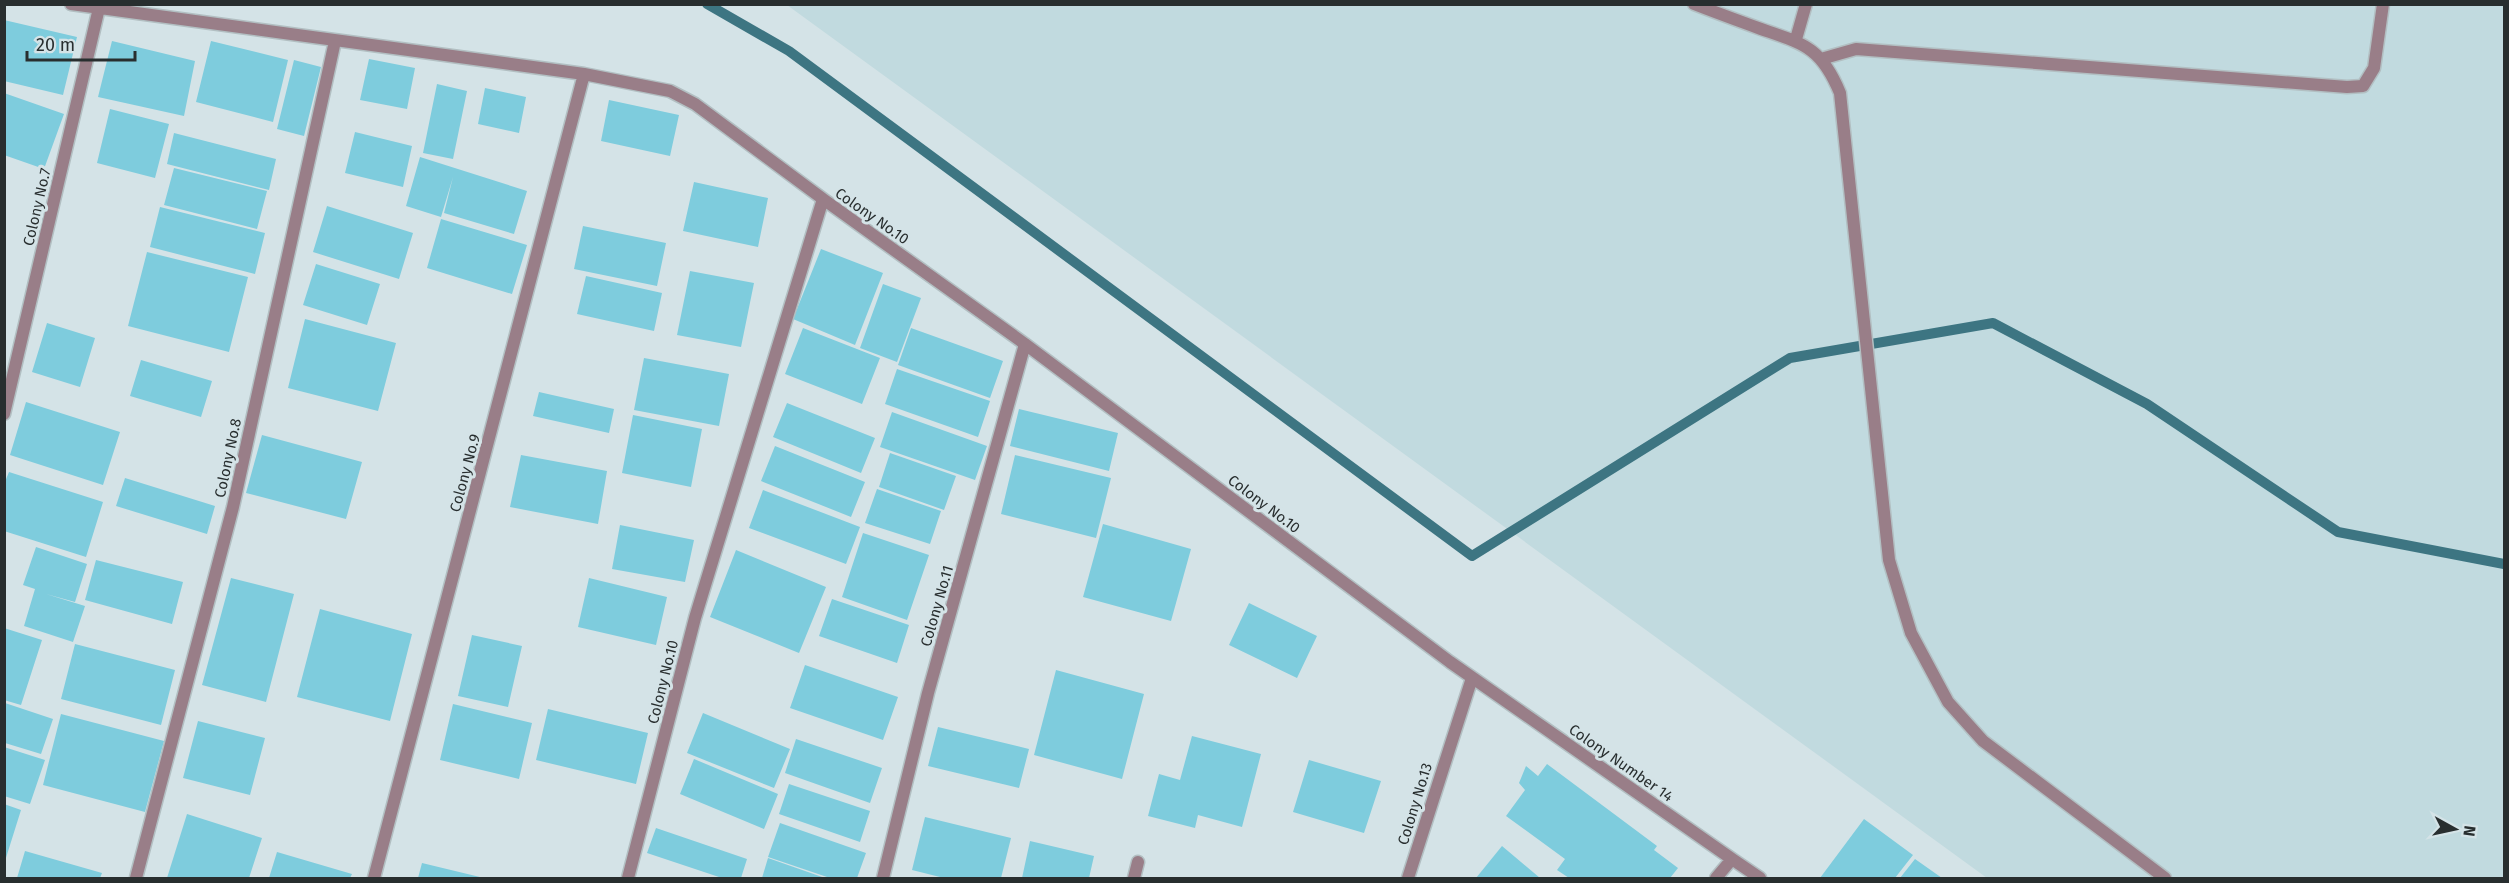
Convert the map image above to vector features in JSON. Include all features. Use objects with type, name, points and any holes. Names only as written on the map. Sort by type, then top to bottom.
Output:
[{"type":"street","points":[[71,4],[584,74],[670,91],[695,104],[823,199]]},
{"type":"street","points":[[1695,4],[1796,39],[1821,59],[1840,93],[1889,560],[1911,633],[1948,702],[1983,741],[2165,879]]},
{"type":"street","points":[[1796,39],[1806,4]]},
{"type":"street","points":[[1821,59],[1856,49],[2347,87],[2363,86],[2374,68],[2383,4]]},
{"type":"street","name":"Colony No.7","points":[[4,414],[99,8]]},
{"type":"street","name":"Colony No.8","points":[[136,879],[233,507],[335,41]]},
{"type":"street","name":"Colony No.9","points":[[374,879],[584,74]]},
{"type":"street","name":"Colony No.10","points":[[628,879],[695,618],[823,199],[1025,344],[1472,678]]},
{"type":"street","name":"Colony No.11","points":[[883,879],[931,682],[1025,344]]},
{"type":"street","name":"Colony No.13","points":[[1408,879],[1472,678]]},
{"type":"street","name":"Colony Number 14","points":[[1472,678],[1760,879]]},
{"type":"street","points":[[1716,879],[1732,859]]},
{"type":"street","points":[[1134,879],[1138,862]]},
{"type":"shaded area","points":[[787,5],[2504,5],[2504,878],[1987,878]]},
{"type":"building","points":[[4,20],[77,37],[63,95],[4,81]]},
{"type":"building","points":[[112,41],[195,61],[184,116],[98,97]]},
{"type":"building","points":[[211,41],[288,60],[273,122],[196,102]]},
{"type":"building","points":[[369,59],[415,68],[407,109],[360,100]]},
{"type":"building","points":[[294,60],[321,67],[304,136],[277,129]]},
{"type":"building","points":[[437,84],[467,91],[453,159],[423,153]]},
{"type":"building","points":[[485,88],[526,97],[519,133],[478,124]]},
{"type":"building","points":[[4,93],[64,114],[44,169],[4,155]]},
{"type":"building","points":[[609,100],[679,115],[670,156],[601,141]]},
{"type":"building","points":[[110,109],[169,124],[155,178],[97,163]]},
{"type":"building","points":[[355,132],[412,146],[403,187],[345,173]]},
{"type":"building","points":[[174,133],[276,159],[269,190],[167,164]]},
{"type":"building","points":[[420,157],[527,191],[514,234],[444,213],[453,177],[441,217],[406,206]]},
{"type":"building","points":[[174,168],[267,191],[257,229],[164,205]]},
{"type":"building","points":[[694,182],[768,198],[758,247],[683,231]]},
{"type":"building","points":[[327,206],[413,233],[399,279],[313,252]]},
{"type":"building","points":[[160,207],[265,233],[255,274],[150,247]]},
{"type":"building","points":[[441,219],[527,245],[512,294],[427,268]]},
{"type":"building","points":[[583,226],[666,243],[657,286],[574,269]]},
{"type":"building","points":[[821,249],[883,273],[855,345],[793,319]]},
{"type":"building","points":[[147,252],[248,277],[229,352],[128,326]]},
{"type":"building","points":[[316,264],[380,284],[367,325],[303,305]]},
{"type":"building","points":[[690,271],[754,283],[741,347],[677,335]]},
{"type":"building","points":[[586,276],[662,293],[654,331],[577,314]]},
{"type":"building","points":[[883,284],[921,298],[897,362],[860,348]]},
{"type":"building","points":[[305,319],[396,343],[378,411],[288,388]]},
{"type":"building","points":[[47,323],[95,338],[80,387],[32,372]]},
{"type":"building","points":[[803,328],[880,358],[862,404],[785,374]]},
{"type":"building","points":[[911,328],[1003,361],[990,398],[898,365]]},
{"type":"building","points":[[644,358],[729,374],[719,426],[634,410]]},
{"type":"building","points":[[141,360],[212,381],[201,417],[130,396]]},
{"type":"building","points":[[897,369],[990,401],[978,437],[885,404]]},
{"type":"building","points":[[539,392],[614,409],[609,433],[533,416]]},
{"type":"building","points":[[26,402],[120,432],[103,485],[10,455]]},
{"type":"building","points":[[787,403],[875,438],[861,473],[773,437]]},
{"type":"building","points":[[1019,409],[1118,433],[1109,471],[1010,446]]},
{"type":"building","points":[[892,412],[987,446],[975,480],[880,447]]},
{"type":"building","points":[[633,415],[702,429],[691,487],[622,473]]},
{"type":"building","points":[[262,435],[362,462],[346,519],[246,493]]},
{"type":"building","points":[[775,446],[865,482],[851,517],[761,481]]},
{"type":"building","points":[[890,453],[956,476],[944,510],[879,487]]},
{"type":"building","points":[[521,455],[607,471],[598,524],[510,507]]},
{"type":"building","points":[[1015,455],[1111,478],[1096,538],[1001,514]]},
{"type":"building","points":[[9,472],[103,502],[86,557],[4,531],[4,484]]},
{"type":"building","points":[[125,478],[215,506],[207,534],[116,506]]},
{"type":"building","points":[[877,489],[941,511],[930,544],[865,523]]},
{"type":"building","points":[[763,490],[860,527],[846,564],[749,528]]},
{"type":"building","points":[[1103,524],[1191,549],[1171,621],[1083,597]]},
{"type":"building","points":[[620,525],[694,540],[685,582],[612,569]]},
{"type":"building","points":[[863,533],[929,555],[907,620],[842,597]]},
{"type":"building","points":[[36,547],[87,564],[75,602],[46,594],[85,606],[73,642],[24,626],[35,589],[23,585]]},
{"type":"building","points":[[736,550],[826,587],[799,653],[710,617]]},
{"type":"building","points":[[96,560],[183,582],[172,624],[85,600]]},
{"type":"building","points":[[231,578],[294,594],[266,702],[202,685]]},
{"type":"building","points":[[589,578],[667,597],[656,645],[578,627]]},
{"type":"building","points":[[832,599],[909,625],[897,663],[819,636]]},
{"type":"building","points":[[1249,603],[1317,636],[1297,678],[1229,645]]},
{"type":"building","points":[[320,609],[412,634],[390,721],[297,697]]},
{"type":"building","points":[[4,628],[42,640],[21,705],[4,700]]},
{"type":"building","points":[[472,635],[522,646],[508,707],[458,696]]},
{"type":"building","points":[[75,644],[175,670],[161,725],[61,699]]},
{"type":"building","points":[[805,665],[898,697],[883,740],[790,708]]},
{"type":"building","points":[[1056,670],[1144,694],[1122,779],[1034,755]]},
{"type":"building","points":[[5,703],[53,719],[41,754],[5,743]]},
{"type":"building","points":[[453,704],[532,723],[519,779],[440,760]]},
{"type":"building","points":[[548,709],[648,733],[636,784],[536,760]]},
{"type":"building","points":[[703,713],[790,749],[774,788],[687,753]]},
{"type":"building","points":[[61,714],[164,741],[145,812],[43,785]]},
{"type":"building","points":[[198,721],[265,738],[250,795],[183,778]]},
{"type":"building","points":[[938,727],[1029,749],[1019,788],[928,766]]},
{"type":"building","points":[[1192,736],[1261,754],[1242,827],[1198,815],[1195,828],[1148,816],[1159,774],[1180,780]]},
{"type":"building","points":[[796,739],[882,768],[870,803],[785,773]]},
{"type":"building","points":[[4,747],[45,760],[30,804],[4,796]]},
{"type":"building","points":[[694,759],[778,794],[764,829],[680,794]]},
{"type":"building","points":[[1309,760],[1381,781],[1364,833],[1293,812]]},
{"type":"building","points":[[1547,764],[1657,846],[1654,850],[1678,868],[1670,878],[1569,878],[1557,870],[1565,859],[1506,816],[1525,790],[1519,783],[1526,766],[1538,776]]},
{"type":"building","points":[[789,784],[870,811],[860,842],[779,814]]},
{"type":"building","points":[[4,804],[21,810],[5,861],[4,861]]},
{"type":"building","points":[[187,814],[262,838],[249,878],[167,878]]},
{"type":"building","points":[[925,817],[1011,838],[1001,878],[944,878],[912,870]]},
{"type":"building","points":[[1864,819],[1913,855],[1895,878],[1820,878]]},
{"type":"building","points":[[780,823],[866,853],[857,878],[830,878],[768,857]]},
{"type":"building","points":[[656,828],[747,859],[741,878],[722,878],[647,853]]},
{"type":"building","points":[[1030,841],[1094,856],[1089,878],[1022,878]]},
{"type":"building","points":[[1502,846],[1540,878],[1476,878]]},
{"type":"building","points":[[25,851],[102,873],[100,878],[17,878]]},
{"type":"building","points":[[277,852],[352,874],[350,878],[269,878]]},
{"type":"building","points":[[768,858],[825,878],[762,878]]},
{"type":"building","points":[[1915,859],[1942,878],[1900,878]]},
{"type":"building","points":[[422,863],[484,878],[418,878]]},
{"type":"waterway","points":[[707,4],[789,51],[1472,556],[1790,358],[1993,323],[2147,404],[2338,532],[2504,564]]}]
